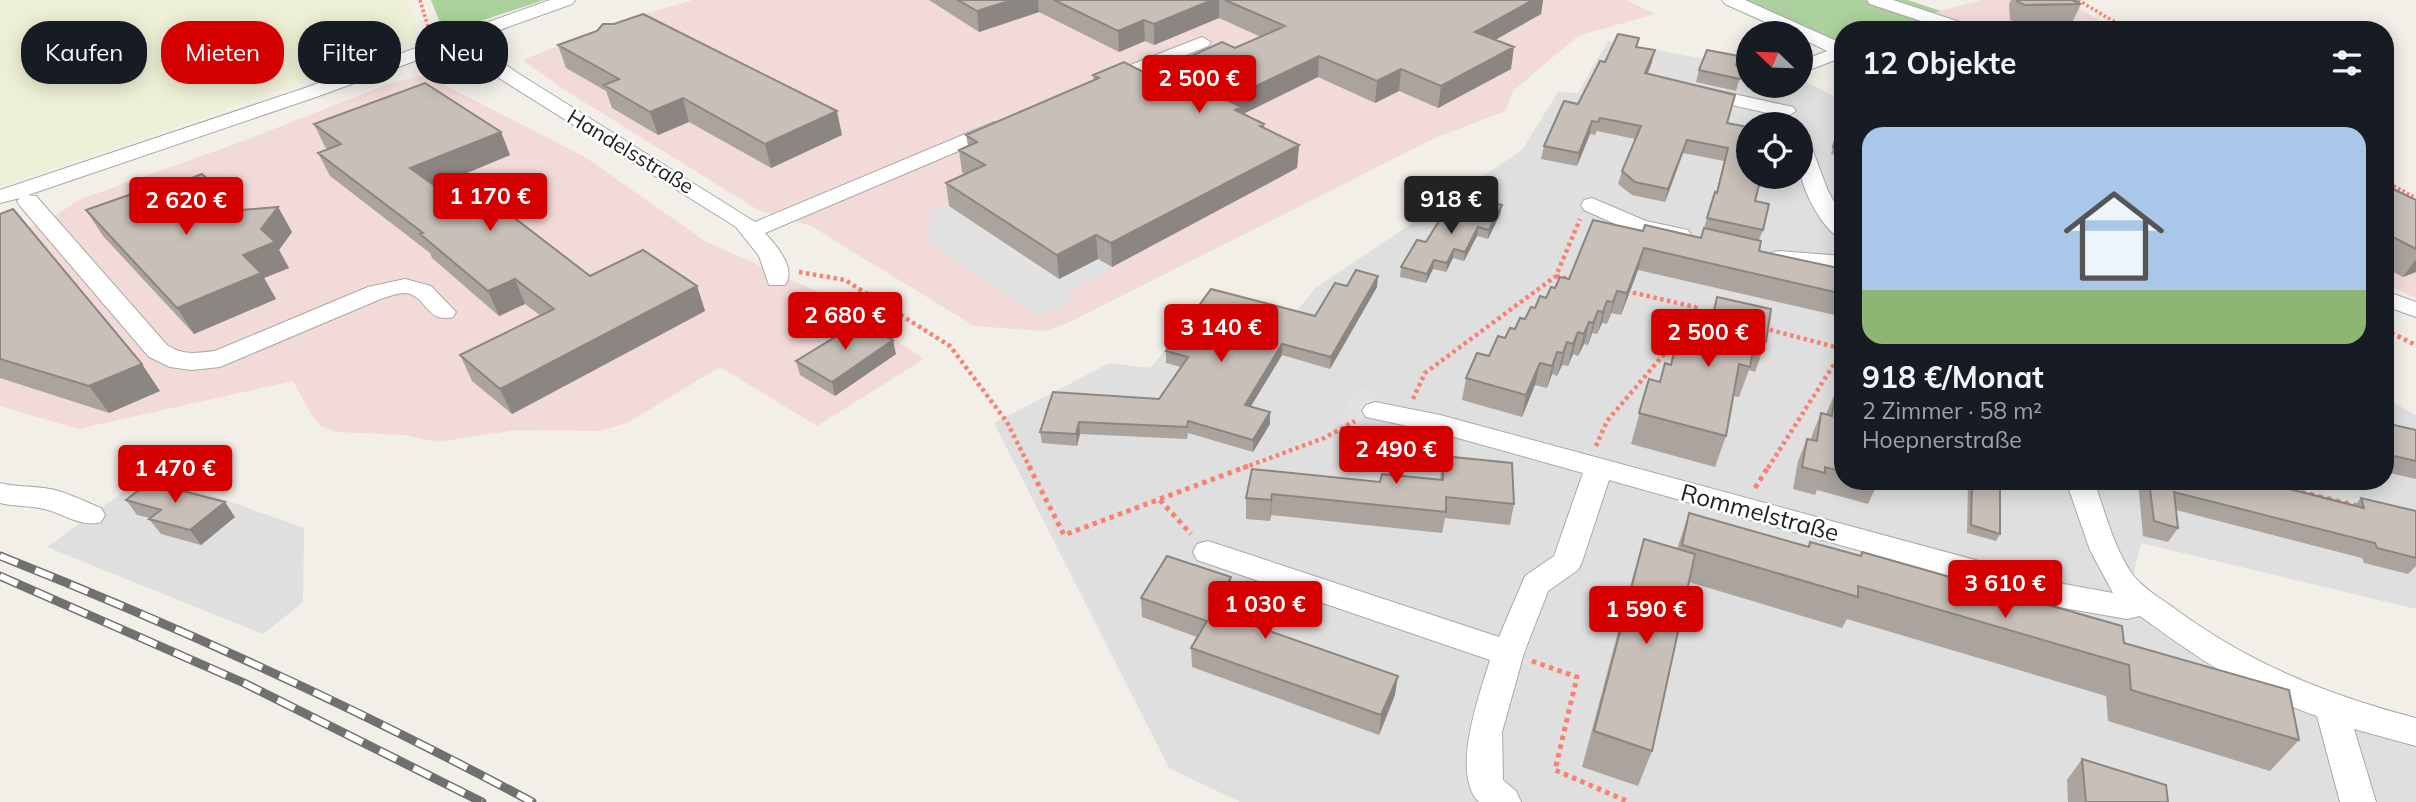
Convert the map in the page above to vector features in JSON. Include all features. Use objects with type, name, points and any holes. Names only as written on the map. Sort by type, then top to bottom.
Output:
[{"type":"street","points":[[508,21],[566,0]]},
{"type":"street","points":[[1731,0],[1834,47]]},
{"type":"street","points":[[1876,0],[1939,21]]},
{"type":"street","points":[[1087,89],[1202,42]]},
{"type":"street","points":[[1813,62],[1834,54]]},
{"type":"street","points":[[0,197],[415,55]]},
{"type":"street","points":[[0,210],[318,100],[415,61]]},
{"type":"street","name":"Handelsstraße","points":[[508,75],[731,212],[762,242],[777,273]]},
{"type":"street","points":[[1683,88],[1771,112]]},
{"type":"street","points":[[751,230],[804,211],[1025,116]]},
{"type":"street","points":[[1813,178],[1834,223]]},
{"type":"street","points":[[28,201],[158,351],[170,359],[191,362],[220,359],[376,292],[405,286],[423,291],[444,312]]},
{"type":"street","points":[[1592,205],[1639,226],[1702,240]]},
{"type":"street","points":[[1753,252],[1792,261],[1834,263]]},
{"type":"street","points":[[2394,301],[2416,310]]},
{"type":"street","name":"Rommelstraße","points":[[1375,411],[1743,506],[2064,597],[2127,607],[2146,603]]},
{"type":"street","points":[[1503,802],[1486,786],[1485,732],[1508,653],[1536,584],[1567,562],[1594,466]]},
{"type":"street","points":[[2084,490],[2124,584],[2179,630],[2236,668],[2332,709],[2416,732]]},
{"type":"street","points":[[0,493],[18,498],[44,498],[91,515]]},
{"type":"street","points":[[1208,552],[1508,653]]},
{"type":"street","points":[[2332,709],[2358,802]]},
{"type":"path","points":[[420,0],[426,21]]},
{"type":"path","points":[[2078,0],[2113,21]]},
{"type":"path","points":[[2394,186],[2416,198]]},
{"type":"path","points":[[1404,417],[1425,373],[1556,276],[1579,220],[1592,205]]},
{"type":"path","points":[[777,273],[845,280],[950,346],[1007,422],[1064,535],[1324,438],[1375,411]]},
{"type":"path","points":[[1556,276],[1581,282]]},
{"type":"path","points":[[1619,290],[1695,307],[1700,312],[1726,318]]},
{"type":"path","points":[[1594,466],[1607,421],[1700,312]]},
{"type":"path","points":[[1752,325],[1834,347]]},
{"type":"path","points":[[2394,334],[2416,345]]},
{"type":"path","points":[[1743,506],[1834,363]]},
{"type":"path","points":[[2292,490],[2363,507]]},
{"type":"path","points":[[1160,500],[1208,552]]},
{"type":"path","points":[[1508,653],[1577,677],[1555,770],[1629,802]]},
{"type":"shaded area","points":[[693,0],[1626,0],[1655,14],[1578,36],[1513,91],[1506,111],[1437,137],[1066,324],[1044,331],[974,326],[811,226],[758,210],[563,89],[522,60],[624,20]]},
{"type":"shaded area","points":[[1982,0],[2065,0],[2101,21],[1917,21],[1911,18]]},
{"type":"shaded area","points":[[1608,41],[1736,65],[1736,98],[1813,98],[1813,85],[1834,96],[1834,490],[2394,490],[2394,403],[2416,415],[2416,609],[2141,543],[2133,576],[2165,633],[2416,725],[2416,802],[1240,802],[1169,768],[994,423],[1110,363],[1150,368],[1212,295],[1296,312],[1315,288],[1522,150],[1558,92],[1578,93]]},
{"type":"shaded area","points":[[415,77],[415,84],[443,84],[585,157],[705,241],[836,300],[924,359],[817,426],[720,367],[627,423],[600,431],[516,430],[438,442],[404,435],[338,432],[320,426],[293,381],[78,429],[0,406],[0,238],[51,219],[78,200],[246,140],[388,84],[401,84],[401,81]]},
{"type":"shaded area","points":[[984,186],[1112,267],[1066,294],[1074,300],[1041,318],[929,243],[928,212]]},
{"type":"shaded area","points":[[2394,192],[2416,205],[2416,298],[2394,288]]},
{"type":"shaded area","points":[[1357,388],[1376,393],[1357,431],[1338,426]]},
{"type":"shaded area","points":[[150,473],[304,528],[303,602],[263,634],[47,547]]},
{"type":"green space","points":[[0,0],[407,0],[415,22],[415,37],[401,46],[401,21],[298,21],[298,84],[0,186]]},
{"type":"green space","points":[[431,0],[544,0],[480,21],[439,21]]},
{"type":"green space","points":[[1741,0],[1908,0],[1941,11],[1912,18],[1918,21],[1834,21],[1834,42],[1813,32],[1813,21],[1788,21]]},
{"type":"building","points":[[958,0],[1012,0],[977,11]]},
{"type":"building","points":[[1054,0],[1212,0],[1154,24],[1144,20],[1118,31]]},
{"type":"building","points":[[1225,0],[1533,0],[1475,32],[1514,47],[1441,86],[1401,69],[1377,81],[1319,56],[1227,100],[1241,107],[1235,110],[1264,124],[1260,126],[1299,145],[1111,243],[1096,235],[1057,255],[946,183],[985,165],[959,150],[977,142],[966,135],[1099,78],[1093,75],[1124,62],[1149,75],[1222,42],[1235,48],[1285,26]]},
{"type":"building","points":[[2017,0],[2072,0],[2081,4],[2025,5]]},
{"type":"building","points":[[643,14],[837,111],[765,144],[683,98],[650,112],[604,85],[619,79],[558,45],[597,31],[603,24],[614,24]]},
{"type":"building","points":[[1618,34],[1639,38],[1636,47],[1655,50],[1645,73],[1735,95],[1727,123],[1736,125],[1736,189],[1758,189],[1755,201],[1769,204],[1763,230],[1707,218],[1715,192],[1717,193],[1728,148],[1687,140],[1668,189],[1635,182],[1622,171],[1641,126],[1600,118],[1598,122],[1592,121],[1579,153],[1544,146],[1564,101],[1578,104],[1600,61],[1605,62]]},
{"type":"building","points":[[1707,50],[1736,55],[1736,78],[1699,70]]},
{"type":"building","points":[[427,84],[501,132],[410,168],[471,212],[495,203],[590,276],[643,250],[697,286],[500,389],[460,355],[554,309],[515,279],[488,291],[420,234],[423,233],[318,153],[341,144],[314,124]]},
{"type":"building","points":[[202,174],[241,210],[278,207],[261,229],[275,242],[243,255],[261,273],[177,308],[86,210],[169,181],[174,185]]},
{"type":"building","points":[[2394,189],[2416,200],[2416,249],[2394,238]]},
{"type":"building","points":[[1477,199],[1502,205],[1489,230],[1478,227],[1465,252],[1454,249],[1447,263],[1434,260],[1427,274],[1401,267],[1417,240],[1426,242],[1440,219],[1452,221],[1459,209],[1470,212]]},
{"type":"building","points":[[13,209],[142,364],[89,386],[0,359],[0,214]]},
{"type":"building","points":[[1593,220],[1643,231],[1645,225],[1701,238],[1704,228],[1761,241],[1759,251],[1834,267],[1834,292],[1644,248],[1627,293],[1617,291],[1613,302],[1607,301],[1603,312],[1598,311],[1584,334],[1578,332],[1573,344],[1567,342],[1563,353],[1557,352],[1552,366],[1540,363],[1526,395],[1466,378],[1477,353],[1489,356],[1498,336],[1505,338],[1510,328],[1515,329],[1520,318],[1525,319],[1531,307],[1535,308],[1540,296],[1546,298],[1551,287],[1555,288],[1560,277],[1569,279]]},
{"type":"building","points":[[1356,270],[1378,276],[1331,357],[1282,344],[1245,405],[1270,412],[1253,440],[1188,421],[1187,427],[1079,422],[1076,434],[1040,432],[1053,392],[1159,399],[1188,357],[1166,351],[1211,289],[1315,316],[1335,283],[1347,286]]},
{"type":"building","points":[[1717,297],[1771,309],[1766,342],[1755,339],[1750,367],[1739,364],[1726,436],[1639,413],[1649,379],[1660,382],[1665,363],[1671,365],[1675,349],[1684,351],[1688,337],[1695,338],[1700,318],[1712,321]]},
{"type":"building","points":[[860,322],[893,340],[832,382],[796,361]]},
{"type":"building","points":[[1834,404],[1834,470],[1825,467],[1825,473],[1802,467],[1807,439],[1817,441],[1821,413],[1832,416]]},
{"type":"building","points":[[2394,425],[2416,430],[2416,461],[2394,456]]},
{"type":"building","points":[[1443,456],[1512,463],[1514,504],[1446,497],[1446,512],[1272,494],[1271,500],[1246,498],[1252,469],[1380,482],[1382,474],[1443,480]]},
{"type":"building","points":[[149,482],[225,502],[190,530],[149,519],[161,510],[126,500]]},
{"type":"building","points":[[1972,490],[2000,490],[2000,534],[1971,525]]},
{"type":"building","points":[[2150,490],[2293,490],[2364,508],[2361,498],[2416,511],[2416,558],[2377,548],[2375,543],[2174,492],[2178,528],[2154,521]]},
{"type":"building","points":[[1689,513],[1809,547],[1810,542],[1861,556],[1862,552],[2122,626],[2124,643],[2289,690],[2299,740],[2131,690],[2129,665],[1858,586],[1858,597],[1682,545]]},
{"type":"building","points":[[1644,539],[1695,554],[1652,751],[1594,731]]},
{"type":"building","points":[[1167,556],[1231,577],[1212,611],[1398,676],[1381,715],[1191,648],[1207,621],[1141,598]]},
{"type":"building","points":[[2082,759],[2166,785],[2168,802],[2086,802]]},
{"type":"railway","points":[[0,556],[269,671],[401,734],[532,802]]},
{"type":"railway","points":[[0,576],[244,683],[482,802]]}]
